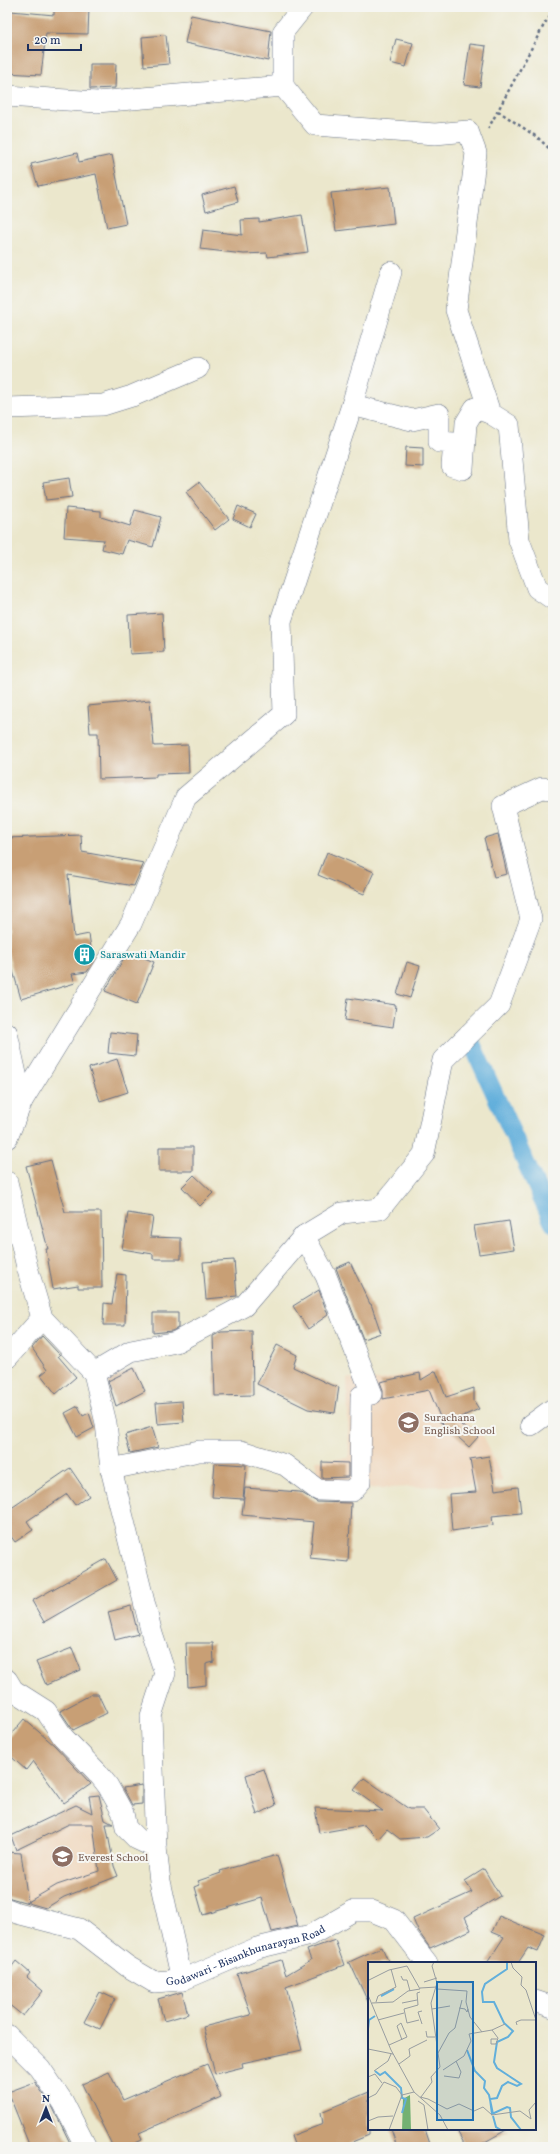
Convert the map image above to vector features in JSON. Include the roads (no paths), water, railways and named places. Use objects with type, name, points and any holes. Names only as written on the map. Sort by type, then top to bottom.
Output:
[{"type":"street","points":[[302,7],[283,32],[283,86],[315,125],[435,134],[468,131],[476,153],[456,310],[490,413]]},
{"type":"street","points":[[7,96],[98,102],[283,86]]},
{"type":"street","points":[[7,1138],[22,1101],[131,924],[186,797],[284,714],[281,621],[352,405],[391,272]]},
{"type":"street","points":[[7,408],[103,405],[132,396],[198,368]]},
{"type":"street","points":[[352,405],[412,420],[439,414],[439,442],[454,443],[452,466],[463,469],[466,424],[475,408],[490,413],[509,425],[519,540],[537,588],[553,599]]},
{"type":"street","points":[[94,1373],[132,1351],[176,1342],[244,1306],[304,1236],[342,1213],[380,1209],[424,1154],[443,1060],[499,1005],[531,919],[503,806],[542,788],[553,789]]},
{"type":"street","points":[[7,1033],[22,1101]]},
{"type":"street","points":[[7,1182],[27,1267],[42,1318],[94,1373],[106,1423],[111,1469],[152,1634],[165,1673],[151,1716],[156,1848],[160,1880],[182,1980]]},
{"type":"street","points":[[111,1469],[199,1451],[241,1451],[285,1465],[318,1490],[352,1491],[360,1482],[360,1396],[372,1394],[326,1276],[304,1236]]},
{"type":"street","points":[[7,1358],[42,1318]]},
{"type":"street","points":[[531,1425],[553,1409]]},
{"type":"street","points":[[7,1680],[13,1690],[46,1711],[63,1737],[100,1776],[123,1813],[126,1828],[137,1839],[156,1848]]},
{"type":"street","name":"Godawari - Bisankhunarayan Road","points":[[7,1909],[17,1914],[79,1929],[127,1966],[154,1982],[182,1980],[257,1948],[311,1935],[353,1911],[372,1911],[394,1920],[426,1962]]},
{"type":"street","points":[[536,2001],[553,2007]]},
{"type":"street","points":[[7,2036],[45,2074],[63,2102],[86,2147]]},
{"type":"waterway","points":[[468,1035],[553,1223]]},
{"type":"place","name":"Saraswati Mandir","points":[[84,954]]},
{"type":"place","name":"Surachana English School","points":[[409,1423]]},
{"type":"place","name":"Everest School","points":[[62,1857]]}]
